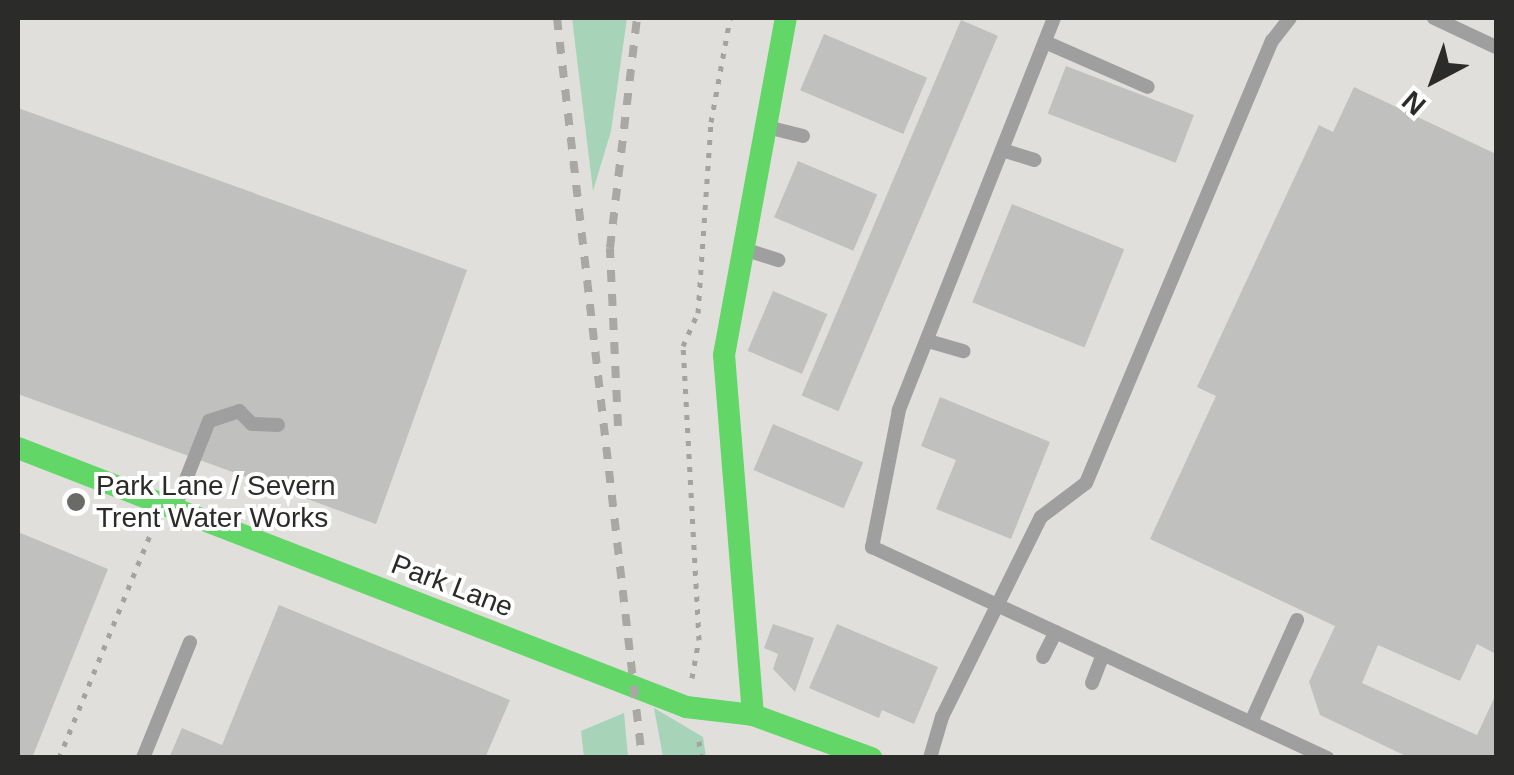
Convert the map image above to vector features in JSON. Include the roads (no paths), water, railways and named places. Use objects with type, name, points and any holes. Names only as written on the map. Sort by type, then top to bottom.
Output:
[{"type":"street","points":[[753,716],[723,388],[726,331],[747,250],[786,18]]},
{"type":"street","name":"Park Lane","points":[[18,448],[686,707],[753,716],[871,758]]},
{"type":"lane","points":[[1054,18],[899,410],[872,547],[1327,758]]},
{"type":"lane","points":[[930,758],[942,716],[1001,606],[1040,517],[1086,483],[1272,41],[1290,18]]},
{"type":"lane","points":[[1434,18],[1496,47]]},
{"type":"lane","points":[[1045,42],[1148,87]]},
{"type":"lane","points":[[766,126],[803,136]]},
{"type":"lane","points":[[1002,150],[1034,160]]},
{"type":"lane","points":[[747,250],[778,260]]},
{"type":"lane","points":[[928,341],[964,351]]},
{"type":"lane","points":[[168,506],[209,421],[220,412],[239,411],[252,424],[278,425]]},
{"type":"lane","points":[[1251,722],[1297,620]]},
{"type":"lane","points":[[1043,658],[1056,632]]},
{"type":"lane","points":[[143,758],[190,642]]},
{"type":"lane","points":[[1092,683],[1103,654]]},
{"type":"railway","points":[[557,18],[642,758]]},
{"type":"railway","points":[[618,426],[610,248],[637,18]]},
{"type":"place","name":"Park Lane / Severn Trent Water Works","points":[[76,502]]}]
